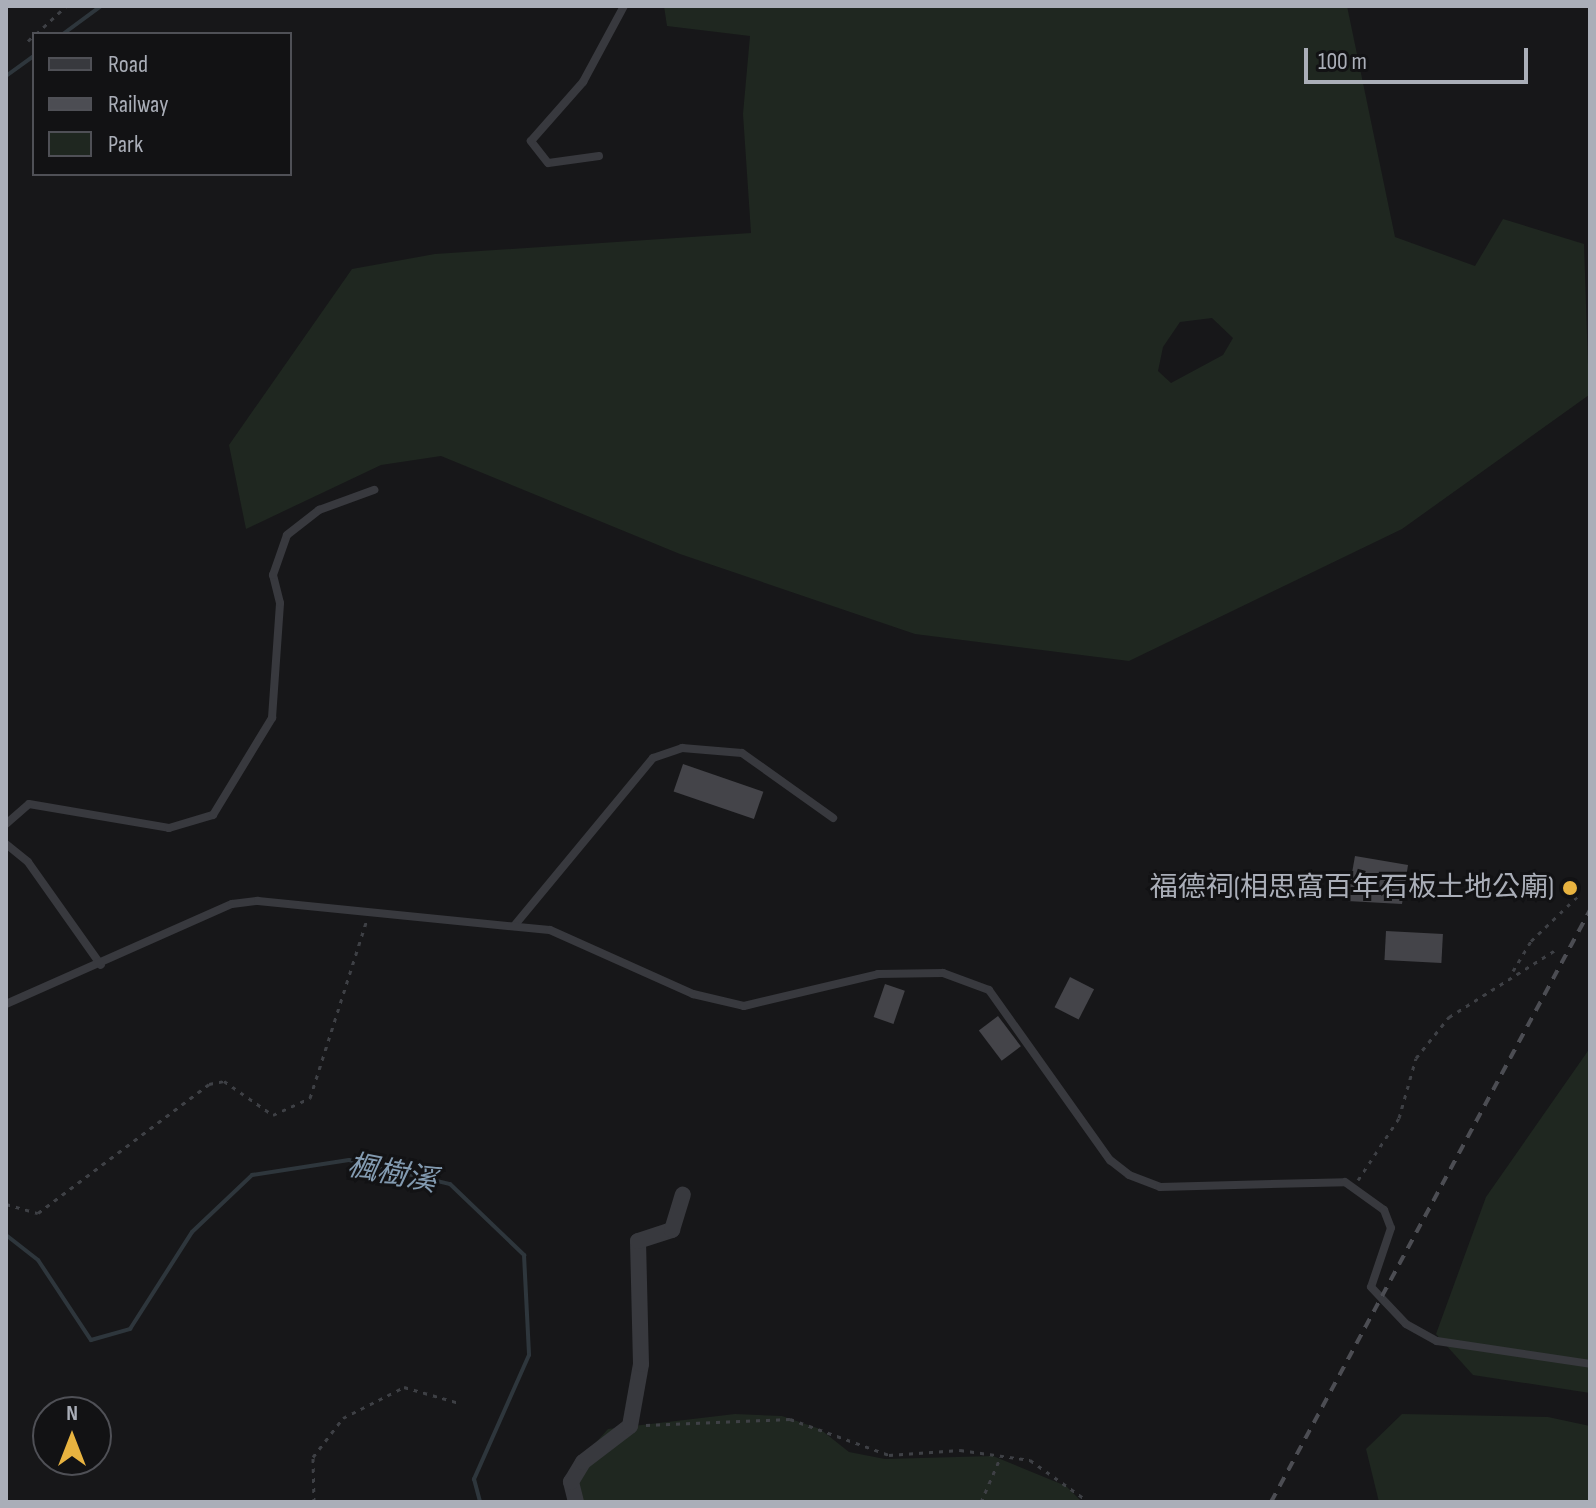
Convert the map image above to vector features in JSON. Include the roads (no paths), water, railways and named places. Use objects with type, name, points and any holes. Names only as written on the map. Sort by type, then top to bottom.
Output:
[{"type":"street","points":[[576,1502],[571,1482],[583,1462],[630,1426],[641,1364],[638,1241],[672,1230],[683,1195]]},
{"type":"lane","points":[[599,156],[548,163],[531,141],[583,82],[624,6]]},
{"type":"lane","points":[[6,824],[29,804],[169,828],[213,815],[272,718],[280,603],[273,575],[287,535],[319,510],[374,490]]},
{"type":"lane","points":[[514,926],[653,758],[682,748],[742,753],[833,818]]},
{"type":"lane","points":[[6,844],[28,862],[101,965]]},
{"type":"lane","points":[[6,1004],[101,965],[232,904],[368,910],[550,930],[693,994],[744,1006],[878,974],[943,973],[989,990],[1110,1160],[1129,1175],[1160,1187],[1354,1186],[1384,1210],[1391,1228],[1371,1287],[1406,1324],[1437,1341],[1590,1364]]},
{"type":"waterway","points":[[66,32],[101,6]]},
{"type":"waterway","points":[[6,76],[32,57]]},
{"type":"waterway","name":"楓樹溪","points":[[6,1235],[38,1260],[91,1340],[130,1329],[192,1232],[252,1175],[349,1160],[450,1184],[524,1255],[529,1355],[474,1479],[480,1502]]},
{"type":"railway","points":[[1271,1502],[1590,910]]},
{"type":"place","name":"福德祠(相思窩百年石板土地公廟)","points":[[1570,888]]}]
